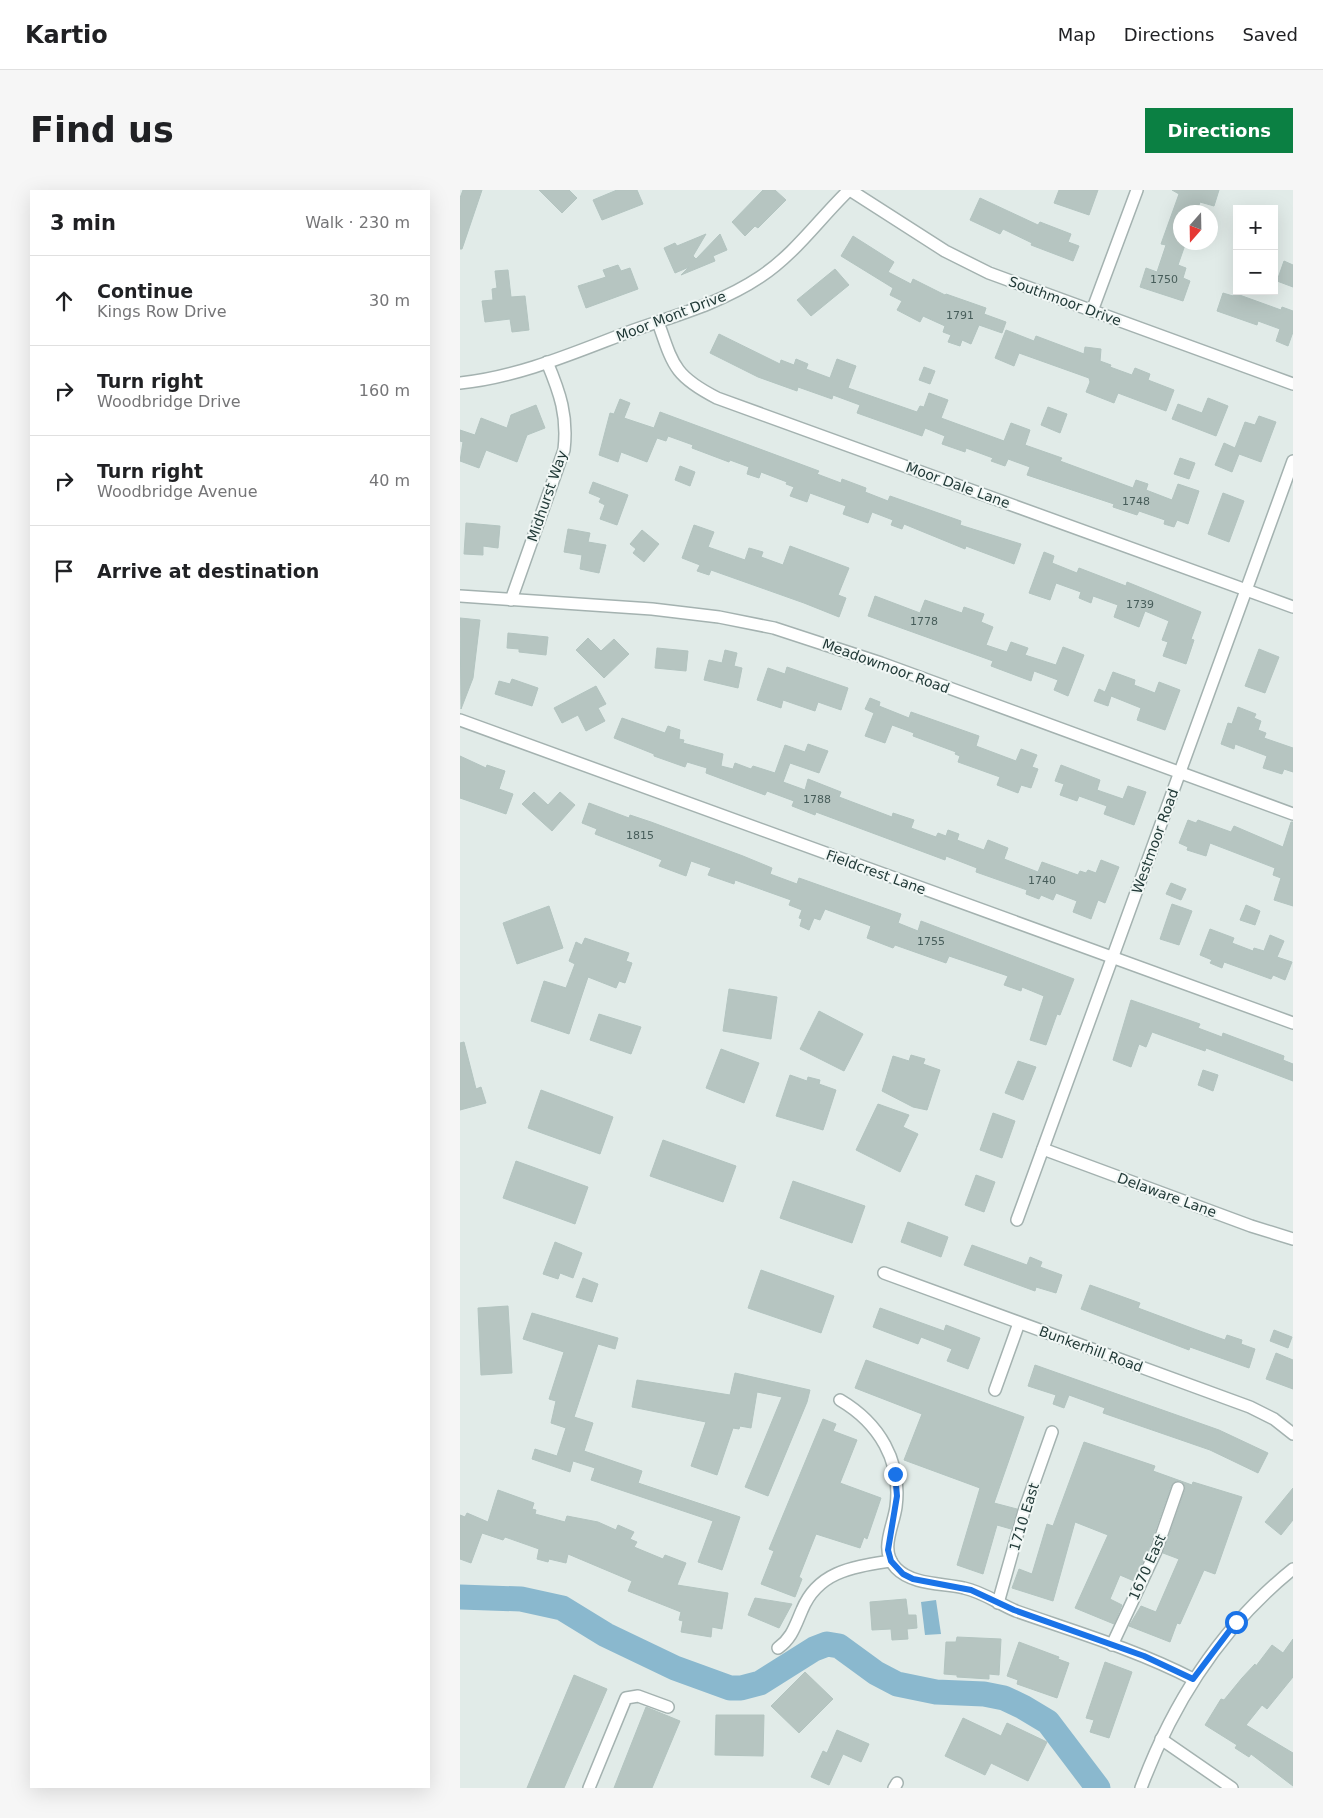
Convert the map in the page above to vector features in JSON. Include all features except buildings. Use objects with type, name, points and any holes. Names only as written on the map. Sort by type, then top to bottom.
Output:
[{"type":"street","name":"Southmoor Drive","points":[[850,190],[924,238],[967,262],[1011,282],[1293,384]]},
{"type":"street","name":"Moor Mont Drive","points":[[460,383],[494,378],[547,362],[721,300],[760,277],[796,248],[827,212],[850,190]]},
{"type":"street","points":[[1092,311],[1137,190]]},
{"type":"street","name":"Moor Dale Lane","points":[[658,322],[671,358],[682,377],[717,398],[1293,608]]},
{"type":"street","name":"Midhurst Way","points":[[511,600],[564,450],[566,427],[562,403],[547,362]]},
{"type":"street","name":"Westmoor Road","points":[[1017,1220],[1293,462]]},
{"type":"street","name":"Meadowmoor Road","points":[[460,596],[652,609],[719,617],[774,628],[882,663],[1293,814]]},
{"type":"street","name":"Fieldcrest Lane","points":[[460,720],[1293,1023]]},
{"type":"street","name":"Delaware Lane","points":[[1042,1149],[1251,1226],[1293,1239]]},
{"type":"street","name":"Bunkerhill Road","points":[[884,1273],[1250,1407],[1274,1419],[1293,1434]]},
{"type":"street","points":[[995,1390],[1019,1322]]},
{"type":"street","points":[[840,1400],[860,1413],[874,1427],[891,1456],[897,1496],[887,1544],[891,1561],[898,1571],[908,1577],[971,1590],[998,1603],[1156,1661],[1193,1679]]},
{"type":"street","name":"1710 East","points":[[998,1603],[1024,1511],[1052,1432]]},
{"type":"street","name":"1670 East","points":[[1112,1645],[1156,1551],[1178,1488]]},
{"type":"street","points":[[778,1648],[790,1638],[809,1596],[828,1577],[853,1567],[891,1561]]},
{"type":"street","points":[[1142,1786],[1161,1739],[1193,1679],[1236,1622],[1293,1569]]},
{"type":"street","points":[[589,1788],[626,1698],[638,1696],[668,1706]]},
{"type":"street","points":[[1161,1739],[1232,1788]]},
{"type":"water","points":[[936,1600],[941,1634],[925,1635],[921,1602]]},
{"type":"waterway","points":[[460,1597],[521,1599],[562,1608],[606,1635],[675,1668],[730,1688],[741,1688],[760,1683],[814,1649],[827,1644],[839,1646],[876,1673],[897,1684],[936,1692],[984,1694],[1004,1698],[1023,1707],[1048,1722],[1098,1788]]},
{"type":"route","points":[[895,1474],[896,1507],[887,1544],[894,1566],[908,1577],[971,1590],[1014,1610],[1144,1656],[1193,1679],[1236,1622]]}]
